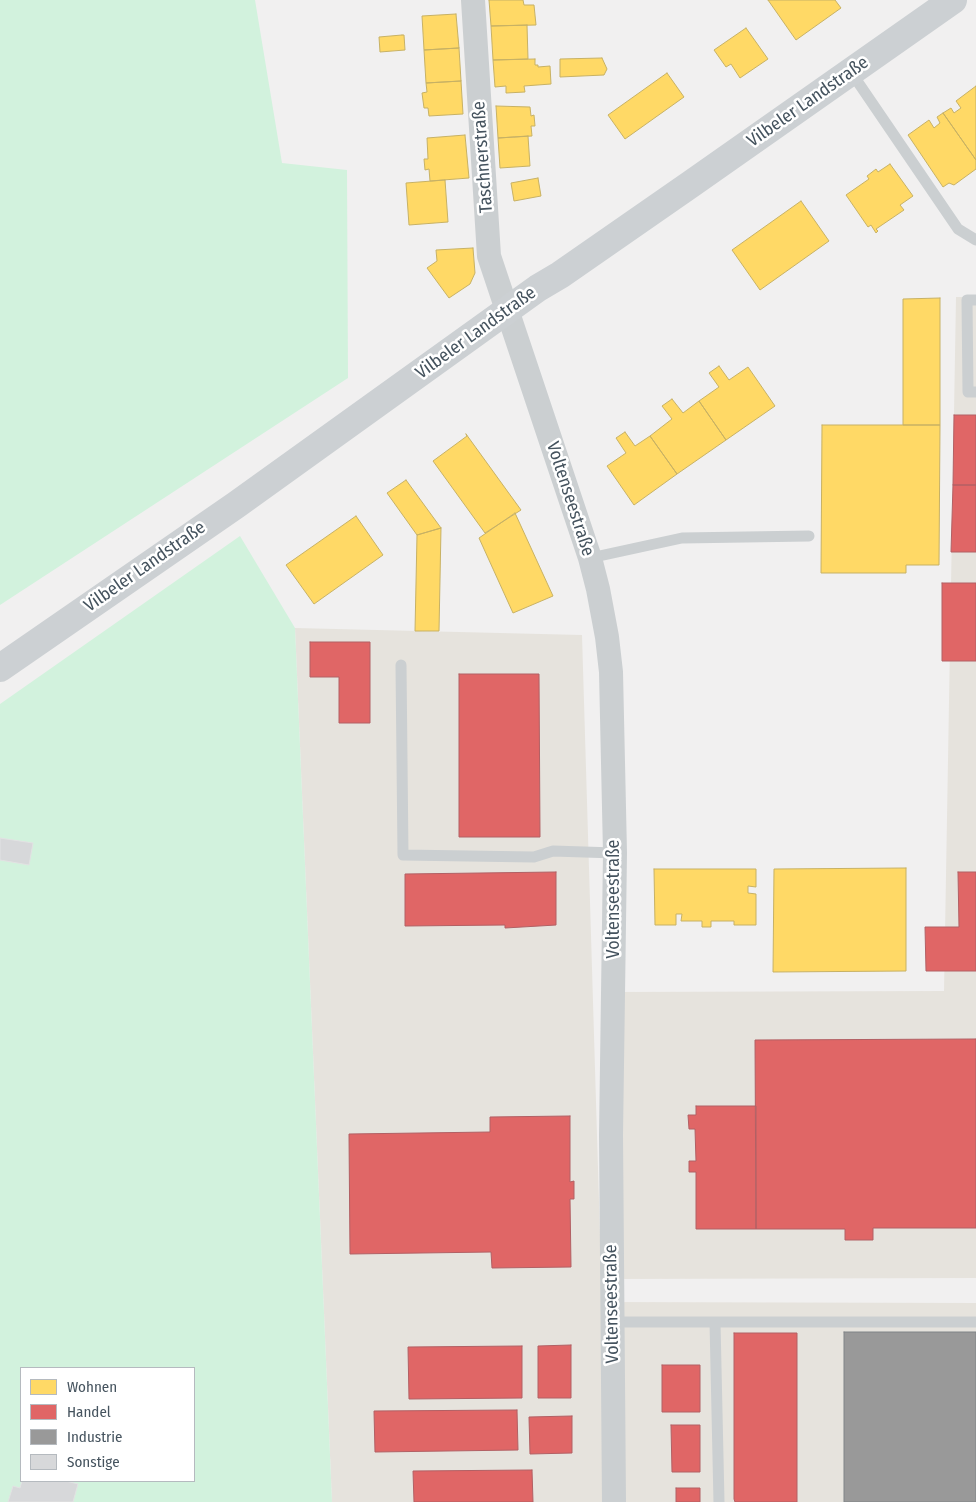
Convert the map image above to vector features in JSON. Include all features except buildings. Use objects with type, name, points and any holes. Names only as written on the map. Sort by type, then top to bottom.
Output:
[{"type":"main road","name":"Vilbeler Landstraße","points":[[0,668],[243,500],[538,288],[684,190],[953,0]]},
{"type":"street","name":"Taschnerstraße","points":[[473,0],[489,256],[507,312]]},
{"type":"street","name":"Voltenseestraße","points":[[507,312],[590,558],[607,636],[610,672],[615,853],[611,1135],[614,1502]]},
{"type":"lane","points":[[851,72],[958,230],[976,240]]},
{"type":"lane","points":[[976,300],[968,300],[968,392],[976,392]]},
{"type":"lane","points":[[590,558],[682,538],[809,536]]},
{"type":"lane","points":[[401,665],[403,854],[534,857],[553,851],[615,853]]},
{"type":"lane","points":[[612,1322],[976,1322]]},
{"type":"lane","points":[[715,1322],[719,1502]]},
{"type":"shaded area","points":[[956,297],[976,297],[976,1278],[617,1279],[616,992],[944,991]]},
{"type":"shaded area","points":[[295,628],[582,635],[602,1302],[976,1303],[976,1502],[332,1502]]},
{"type":"green space","points":[[0,0],[255,0],[282,163],[347,170],[348,378],[0,605]]},
{"type":"green space","points":[[240,536],[295,628],[332,1502],[0,1502],[0,704]]}]
